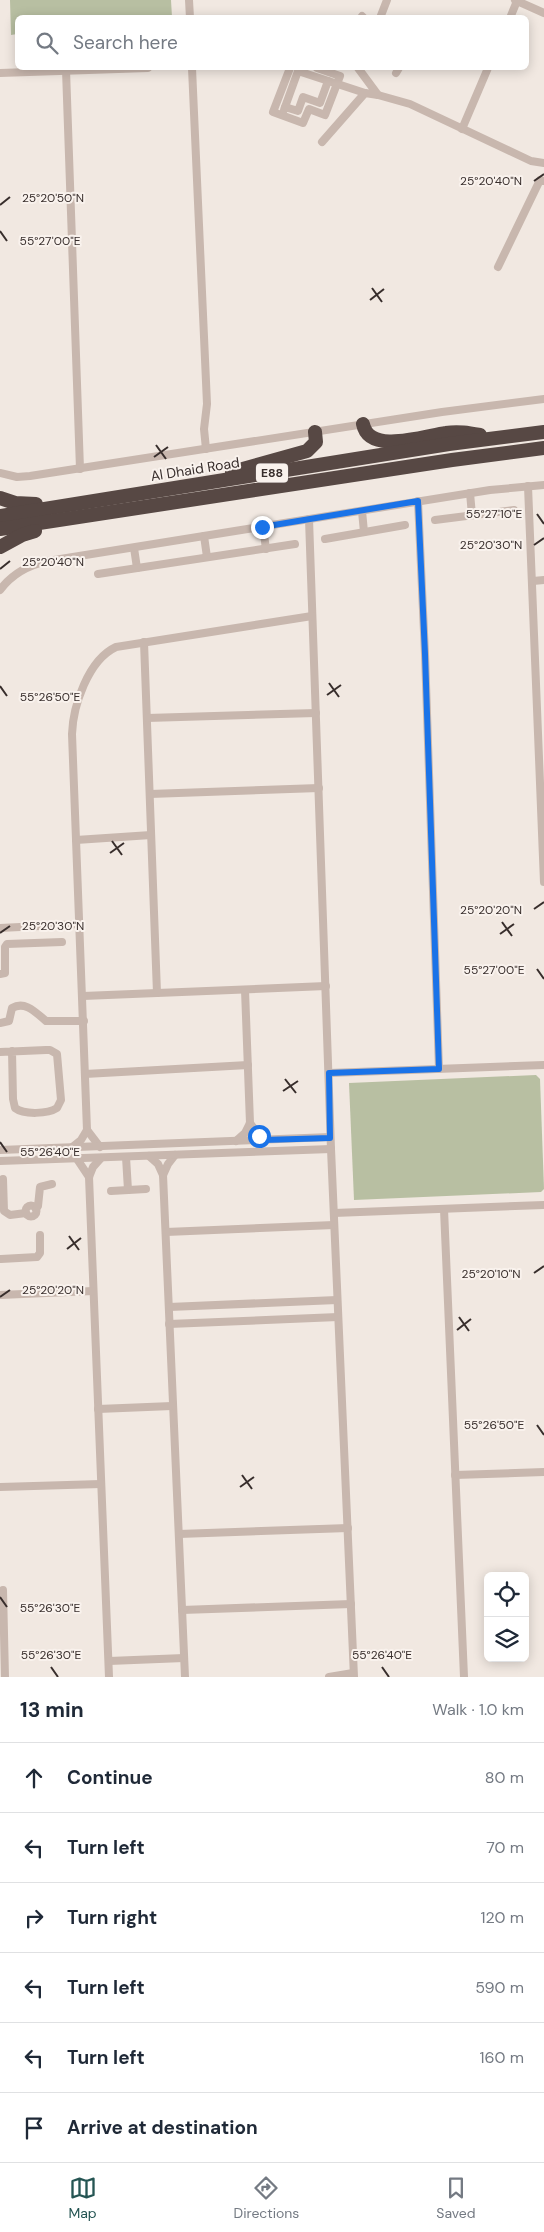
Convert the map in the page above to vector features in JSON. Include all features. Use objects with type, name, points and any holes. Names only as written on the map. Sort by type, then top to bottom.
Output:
[{"type":"highway","points":[[363,424],[368,436],[376,440],[391,442],[448,432],[468,432],[491,438]]},
{"type":"highway","points":[[212,482],[248,467],[307,451],[316,442],[315,432]]},
{"type":"highway","name":"Al Dhaid Road","points":[[0,516],[491,438],[544,432]]},
{"type":"highway","name":"E88","points":[[0,530],[452,460],[544,448]]},
{"type":"highway","points":[[0,498],[30,505],[149,487],[193,486]]},
{"type":"highway","points":[[0,547],[22,535],[37,531],[137,515],[195,500]]},
{"type":"street","points":[[189,0],[190,15]]},
{"type":"street","points":[[381,15],[387,0]]},
{"type":"street","points":[[511,15],[516,0],[544,12]]},
{"type":"street","points":[[0,73],[66,70],[80,469]]},
{"type":"street","points":[[192,70],[207,404],[204,429],[206,449]]},
{"type":"street","points":[[289,70],[273,112],[303,123],[309,109],[325,115],[340,76],[323,70]]},
{"type":"street","points":[[282,115],[298,70],[336,85],[402,100],[531,161],[544,163]]},
{"type":"street","points":[[361,70],[378,95]]},
{"type":"street","points":[[462,129],[487,70]]},
{"type":"street","points":[[285,107],[298,111],[303,97],[320,103],[328,81]]},
{"type":"street","points":[[322,142],[365,93]]},
{"type":"street","points":[[498,267],[540,180],[544,182]]},
{"type":"street","points":[[0,473],[23,476],[80,469],[478,406],[544,399]]},
{"type":"street","points":[[0,590],[18,573],[37,563],[418,501],[544,484]]},
{"type":"street","points":[[528,486],[542,722],[544,882]]},
{"type":"street","points":[[470,493],[472,515]]},
{"type":"street","points":[[418,501],[439,1069]]},
{"type":"street","points":[[435,520],[514,510]]},
{"type":"street","points":[[362,511],[364,532]]},
{"type":"street","points":[[309,519],[330,1138],[353,1675],[329,1677]]},
{"type":"street","points":[[325,539],[405,525]]},
{"type":"street","points":[[262,527],[266,549]]},
{"type":"street","points":[[204,536],[207,558]]},
{"type":"street","points":[[98,574],[296,544]]},
{"type":"street","points":[[134,548],[137,568]]},
{"type":"street","points":[[533,581],[544,580]]},
{"type":"street","points":[[71,1148],[81,1140],[87,1130],[72,734],[77,703],[94,666],[101,657],[116,648],[312,616]]},
{"type":"street","points":[[144,642],[157,993]]},
{"type":"street","points":[[147,718],[316,712]]},
{"type":"street","points":[[150,794],[319,788]]},
{"type":"street","points":[[76,840],[151,835]]},
{"type":"street","points":[[0,928],[80,924]]},
{"type":"street","points":[[0,974],[5,973],[5,947],[7,944],[62,942]]},
{"type":"street","points":[[83,996],[326,986]]},
{"type":"street","points":[[236,1141],[245,1133],[250,1123],[246,990]]},
{"type":"street","points":[[0,1023],[9,1021],[12,1008],[17,1006],[35,1010],[46,1021],[84,1022]]},
{"type":"street","points":[[0,1052],[12,1051],[50,1050],[57,1054],[61,1100],[58,1108],[49,1112],[26,1112],[15,1108],[13,1099],[12,1051]]},
{"type":"street","points":[[85,1074],[248,1065]]},
{"type":"street","points":[[329,1073],[544,1065]]},
{"type":"street","points":[[250,1123],[263,1140]]},
{"type":"street","points":[[87,1130],[100,1147]]},
{"type":"street","points":[[0,1150],[330,1138]]},
{"type":"street","points":[[0,1162],[331,1149]]},
{"type":"street","points":[[175,1155],[168,1164],[164,1175],[172,1406],[185,1677]]},
{"type":"street","points":[[150,1156],[158,1164],[164,1175]]},
{"type":"street","points":[[126,1157],[128,1190]]},
{"type":"street","points":[[101,1158],[93,1167],[89,1177],[109,1677]]},
{"type":"street","points":[[77,1159],[89,1177]]},
{"type":"street","points":[[3,1179],[2,1211],[10,1215],[26,1214],[33,1216],[38,1206],[40,1187],[52,1184]]},
{"type":"street","points":[[111,1191],[146,1189]]},
{"type":"street","points":[[334,1213],[544,1205]]},
{"type":"street","points":[[444,1209],[464,1677]]},
{"type":"street","points":[[166,1232],[334,1225]]},
{"type":"street","points":[[2,1259],[36,1256],[40,1253],[40,1235]]},
{"type":"street","points":[[0,1295],[94,1291]]},
{"type":"street","points":[[169,1307],[337,1300]]},
{"type":"street","points":[[298,1302],[299,1318]]},
{"type":"street","points":[[212,1305],[212,1322]]},
{"type":"street","points":[[169,1324],[338,1317]]},
{"type":"street","points":[[98,1409],[172,1406]]},
{"type":"street","points":[[455,1475],[544,1472]]},
{"type":"street","points":[[0,1488],[101,1484]]},
{"type":"street","points":[[179,1534],[348,1528]]},
{"type":"street","points":[[3,1590],[4,1676]]},
{"type":"street","points":[[182,1610],[351,1604]]},
{"type":"street","points":[[108,1661],[184,1658]]},
{"type":"green space","points":[[10,0],[171,0],[172,15],[15,15],[15,34],[11,35]]},
{"type":"green space","points":[[536,1075],[540,1079],[544,1189],[541,1192],[354,1200],[349,1083]]},
{"type":"route","points":[[259,1136],[263,1140],[330,1138],[329,1073],[439,1069],[418,501],[262,527]]}]
